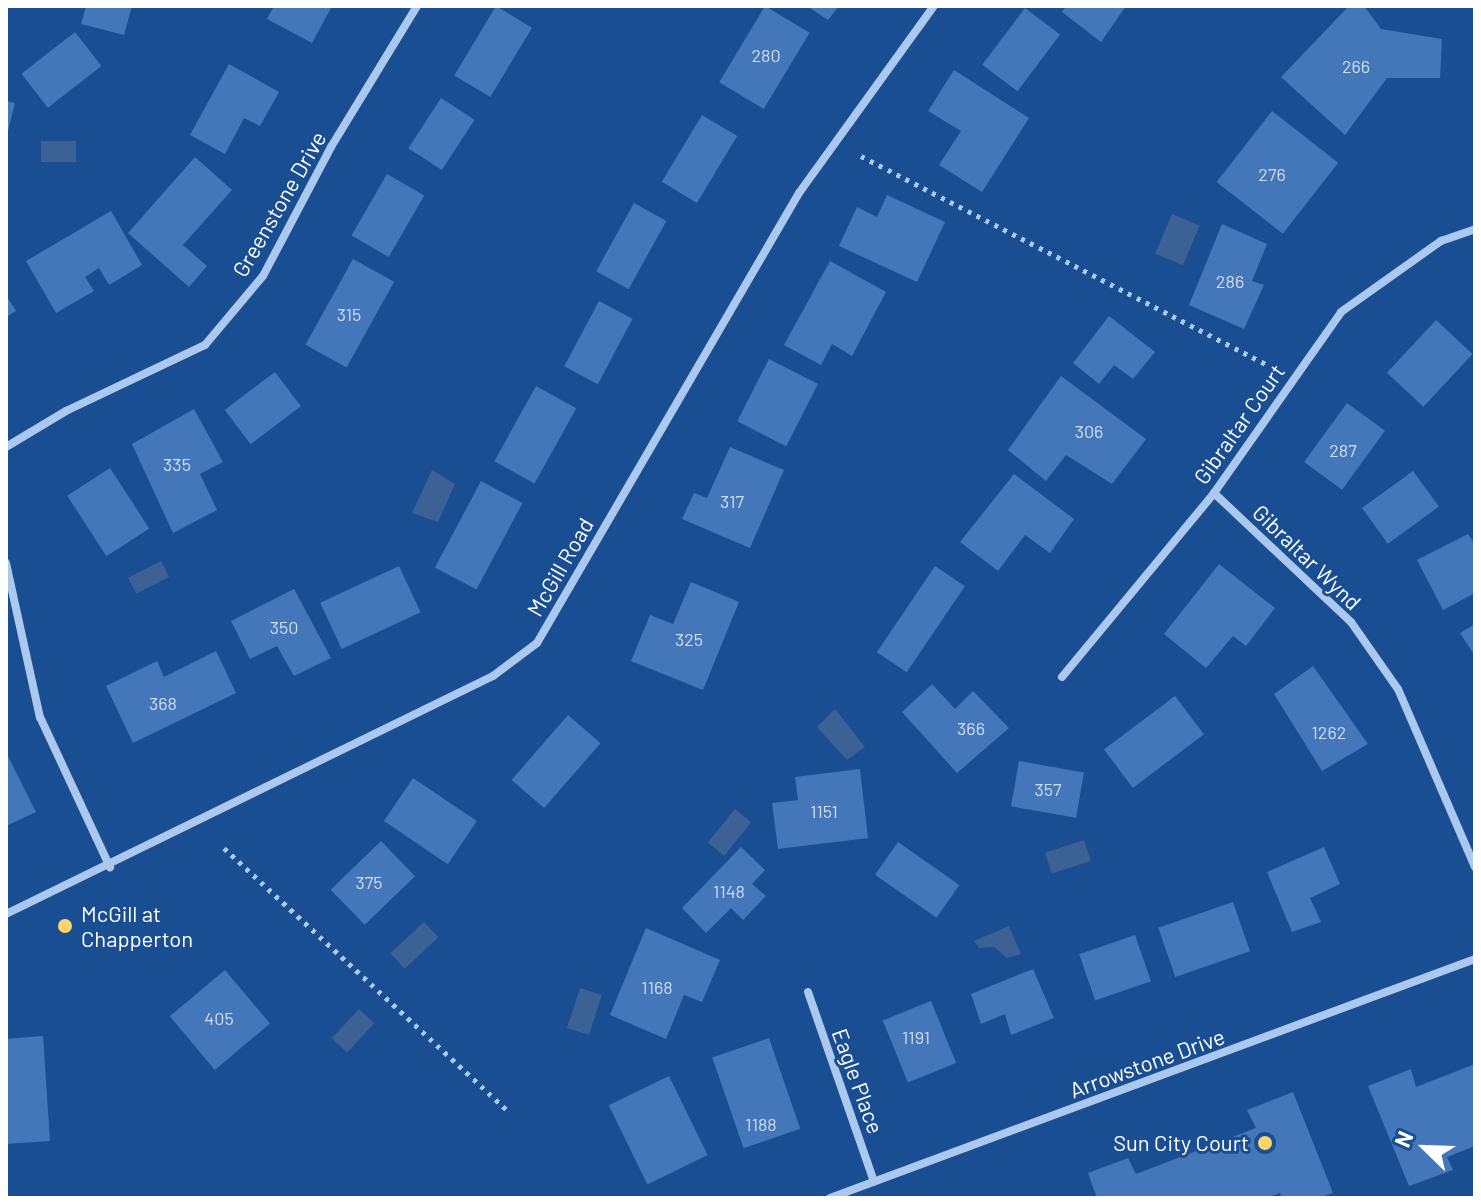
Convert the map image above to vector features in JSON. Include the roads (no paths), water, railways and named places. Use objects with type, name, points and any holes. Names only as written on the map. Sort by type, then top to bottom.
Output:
[{"type":"street","name":"Greenstone Drive","points":[[6,447],[66,411],[205,345],[263,276],[331,147],[417,6]]},
{"type":"street","name":"McGill Road","points":[[6,914],[110,867],[493,676],[537,643],[799,193],[934,6]]},
{"type":"street","name":"Gibraltar Court","points":[[1062,677],[1214,493],[1341,312],[1441,241],[1475,229]]},
{"type":"street","name":"Gibraltar Wynd","points":[[1214,493],[1351,622],[1398,689],[1475,867]]},
{"type":"street","points":[[6,563],[40,717],[110,867]]},
{"type":"street","name":"Arrowstone Drive","points":[[830,1198],[1475,959]]},
{"type":"street","name":"Eagle Place","points":[[808,992],[874,1182]]},
{"type":"water","points":[[41,141],[76,141],[76,162],[41,162]]},
{"type":"water","points":[[1172,214],[1200,226],[1183,265],[1155,254]]},
{"type":"water","points":[[432,470],[455,484],[438,522],[412,513]]},
{"type":"water","points":[[161,561],[169,577],[136,594],[128,578]]},
{"type":"water","points":[[835,709],[865,747],[847,760],[817,727]]},
{"type":"water","points":[[735,809],[751,822],[724,856],[708,842]]},
{"type":"water","points":[[1084,840],[1091,861],[1052,874],[1045,853]]},
{"type":"water","points":[[424,922],[438,937],[405,969],[390,953]]},
{"type":"water","points":[[1009,926],[1021,954],[1007,958],[994,947],[979,948],[974,941]]},
{"type":"water","points":[[580,988],[602,995],[589,1035],[567,1028]]},
{"type":"water","points":[[359,1009],[374,1023],[347,1053],[332,1038]]},
{"type":"place","name":"McGill at Chapperton","points":[[65,926]]},
{"type":"place","name":"Sun City Court","points":[[1265,1143]]}]
